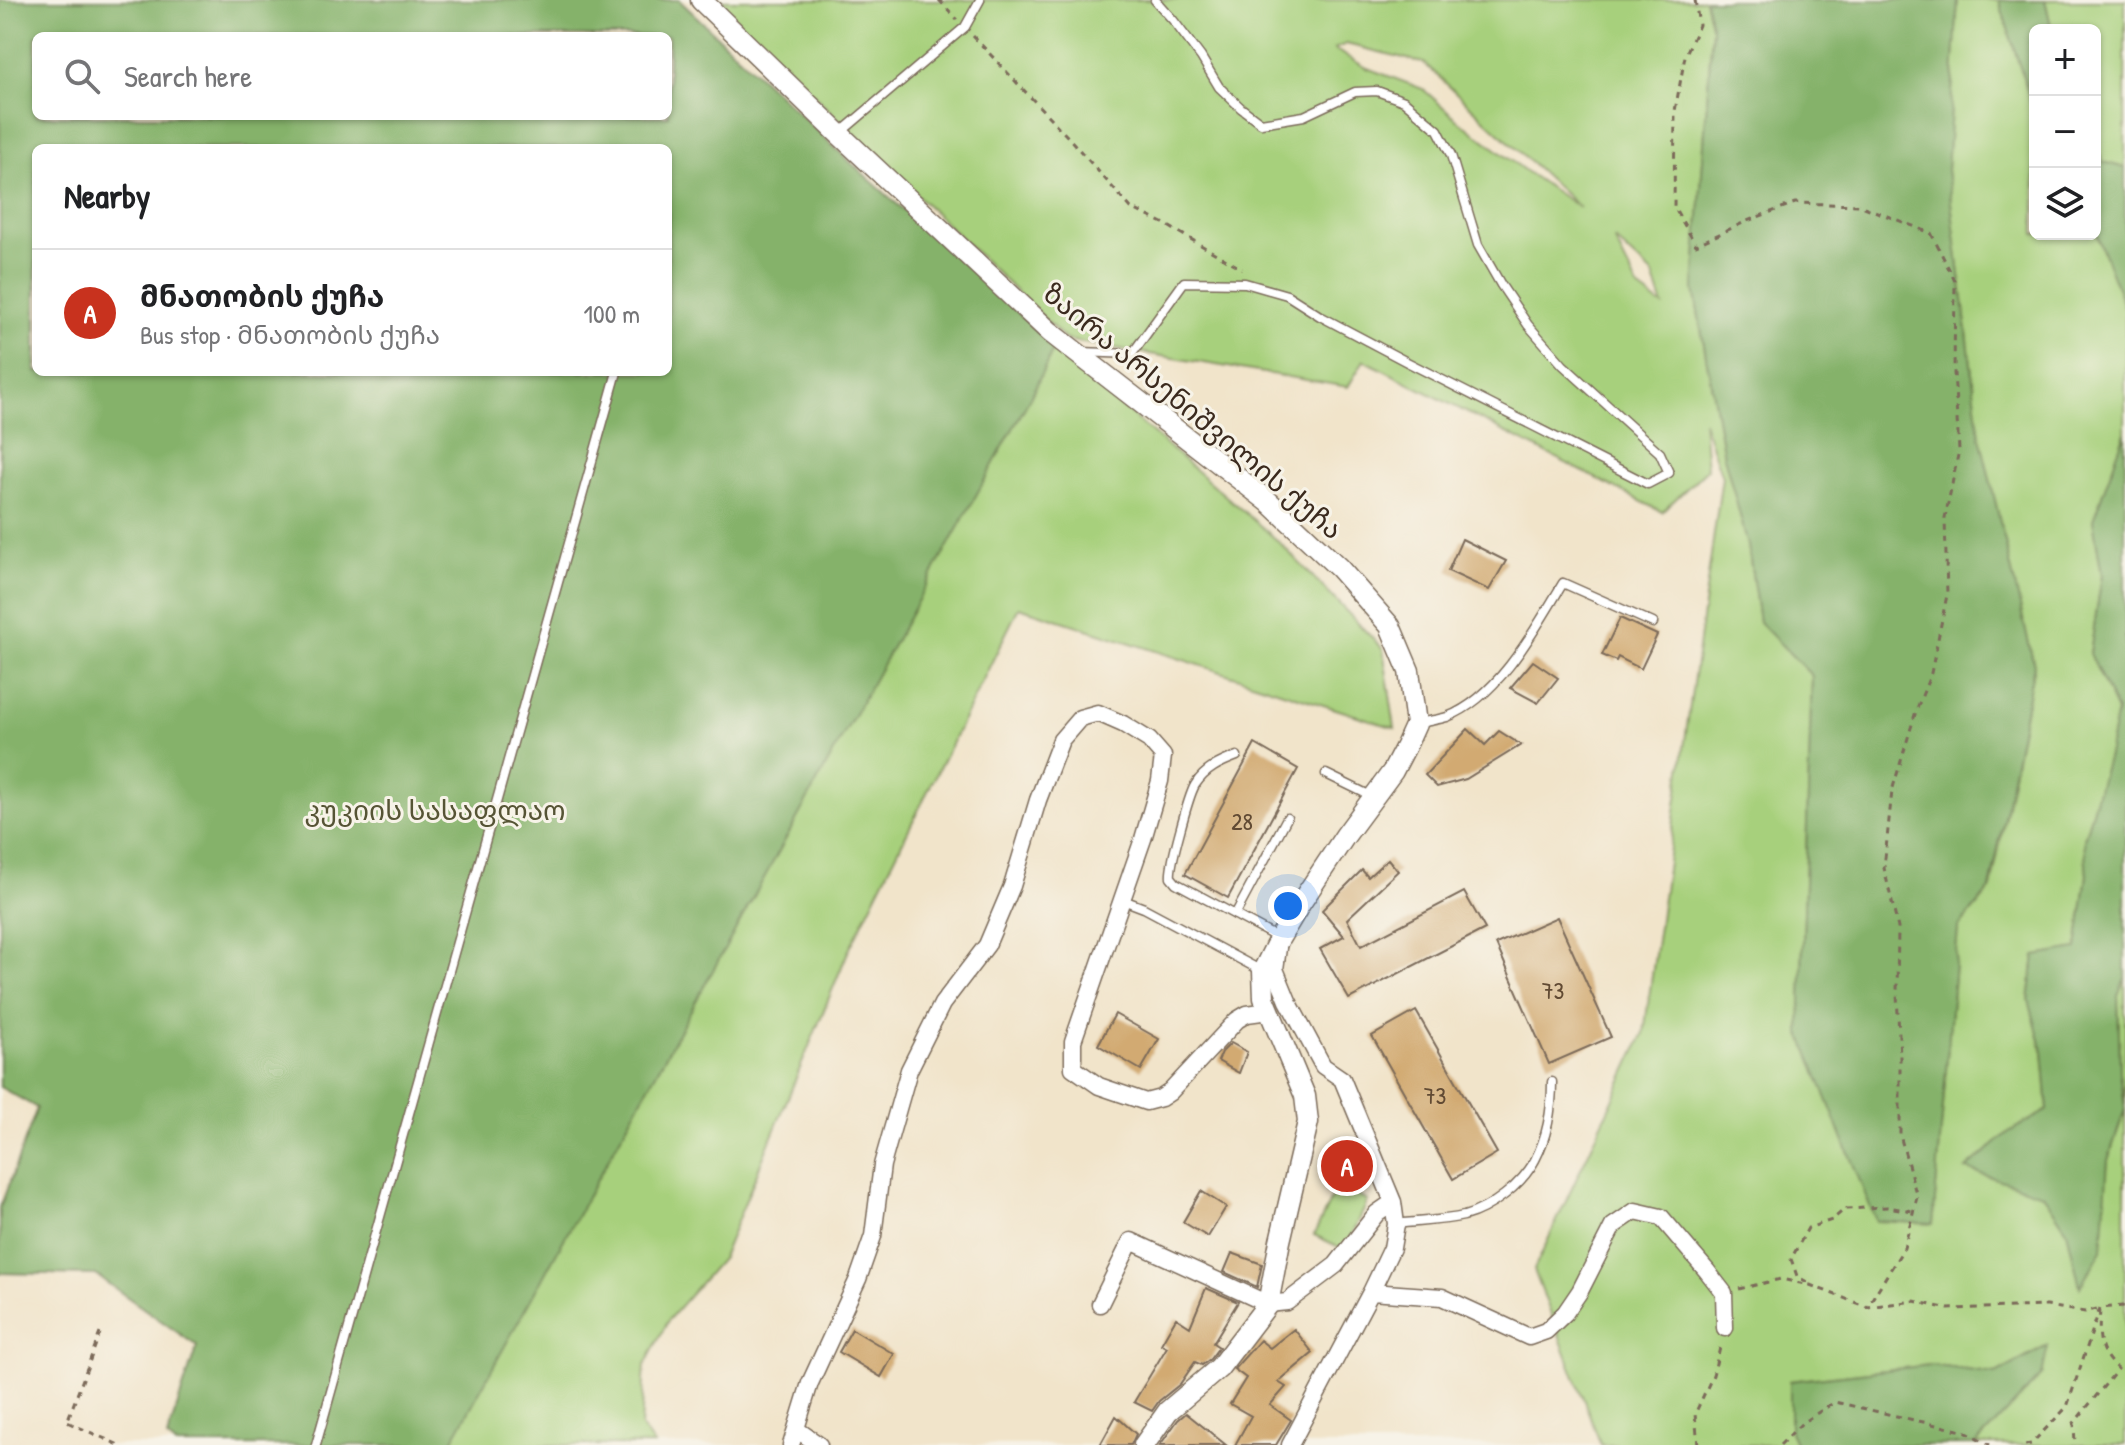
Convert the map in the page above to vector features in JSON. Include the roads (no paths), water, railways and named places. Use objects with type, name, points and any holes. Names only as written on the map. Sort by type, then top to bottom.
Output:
[{"type":"street","name":"ზაირა არსენიშვილის ქუჩა","points":[[701,0],[1050,332],[1269,502],[1339,568],[1390,626],[1409,671],[1416,724]]},
{"type":"street","points":[[819,1445],[794,1437],[810,1383],[858,1279],[873,1236],[882,1165],[909,1070],[942,1004],[987,945],[1012,886],[1038,800],[1061,740],[1080,718],[1098,713],[1123,724],[1149,740],[1163,756],[1160,781],[1123,900],[1073,1041],[1073,1068],[1099,1086],[1127,1096],[1146,1102],[1161,1098],[1237,1020],[1247,1014],[1269,1011]]},
{"type":"street","points":[[1144,1445],[1168,1411],[1219,1368],[1268,1304],[1308,1122],[1305,1096],[1264,998],[1263,971],[1279,939],[1345,836],[1393,771],[1416,724]]},
{"type":"street","points":[[1279,939],[1275,969],[1288,1001],[1323,1066],[1342,1079],[1393,1202],[1396,1224],[1392,1248],[1371,1292],[1290,1445]]},
{"type":"street","points":[[1100,1304],[1131,1241],[1268,1304],[1287,1302],[1336,1265],[1377,1213],[1393,1202]]},
{"type":"street","points":[[1371,1292],[1442,1297],[1529,1337],[1546,1331],[1565,1313],[1580,1291],[1613,1226],[1635,1211],[1661,1217],[1724,1293],[1725,1328]]},
{"type":"lane","points":[[839,134],[965,27],[980,0]]},
{"type":"lane","points":[[1077,351],[1132,354],[1184,282],[1245,283],[1287,295],[1320,316],[1421,369],[1648,484],[1669,473],[1660,453],[1563,365],[1528,325],[1501,285],[1478,245],[1451,155],[1438,130],[1404,101],[1377,91],[1355,92],[1304,116],[1261,123],[1219,87],[1201,57],[1155,0]]},
{"type":"lane","points":[[316,1445],[616,376]]},
{"type":"lane","points":[[1416,724],[1447,717],[1493,684],[1521,651],[1563,583],[1653,623]]},
{"type":"lane","points":[[1237,756],[1207,771],[1194,786],[1170,870],[1171,877],[1176,883],[1279,939]]},
{"type":"lane","points":[[1326,774],[1374,798]]},
{"type":"lane","points":[[1235,915],[1287,818]]},
{"type":"lane","points":[[1123,900],[1158,915],[1263,971]]},
{"type":"lane","points":[[1396,1224],[1465,1216],[1500,1199],[1535,1161],[1552,1102],[1552,1082]]},
{"type":"place","name":"მნათობის ქუჩა","points":[[1347,1166]]},
{"type":"park label","name":"კუკიის სასაფლაო","points":[[435,810]]}]
